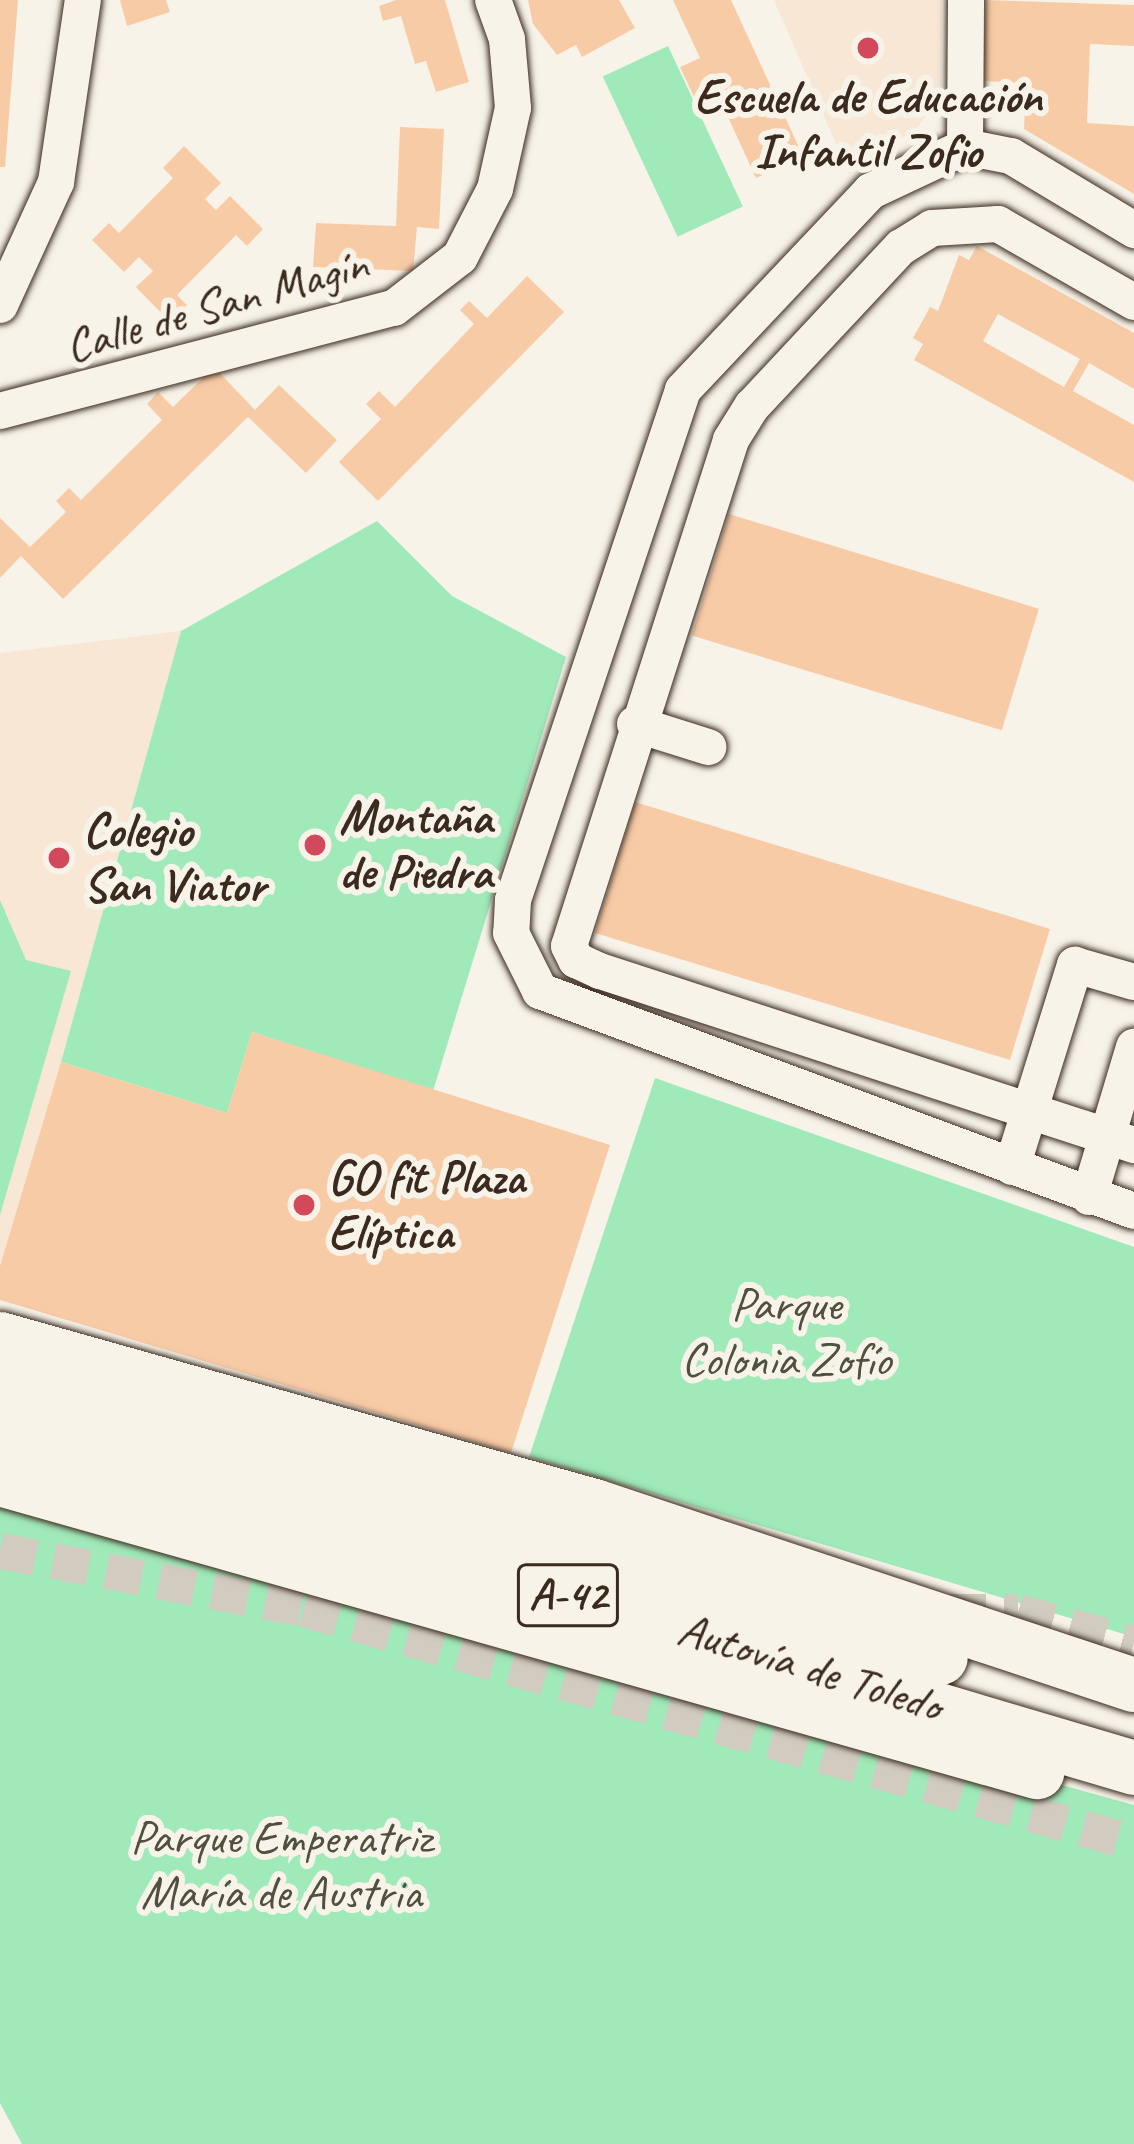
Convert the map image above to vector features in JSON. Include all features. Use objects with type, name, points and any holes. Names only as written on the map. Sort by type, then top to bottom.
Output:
[{"type":"highway","points":[[0,1339],[594,1506],[1134,1685]]},
{"type":"highway","name":"Autovía de Toledo","points":[[0,1383],[1134,1712]]},
{"type":"highway","name":"Autovía de Toledo","points":[[0,1431],[1134,1768]]},
{"type":"highway","points":[[0,1479],[1134,1797]]},
{"type":"street","points":[[0,304],[56,182],[83,0]]},
{"type":"street","name":"Calle de San Magín","points":[[0,411],[394,308],[460,257],[495,189],[513,109],[507,38],[493,0]]},
{"type":"street","points":[[965,148],[966,0]]},
{"type":"street","points":[[1134,230],[1011,156],[965,148],[871,191],[703,365],[668,430],[513,901],[518,960],[540,991],[1134,1211]]},
{"type":"street","points":[[1121,1141],[577,961],[572,926],[730,440],[752,406],[901,247],[932,228],[998,224],[1134,302]]},
{"type":"street","points":[[703,365],[752,406]]},
{"type":"street","points":[[635,724],[708,747]]},
{"type":"street","points":[[1012,1167],[1075,965],[1134,982]]},
{"type":"street","points":[[1089,1197],[1121,1141],[1134,1047]]},
{"type":"shaded area","name":"Escuela de Educación Infantil Zofio","points":[[774,0],[942,0],[941,96],[917,128],[849,174]]},
{"type":"shaded area","name":"Colegio San Viator","points":[[181,631],[61,1062],[0,1266],[0,653]]},
{"type":"green space","points":[[668,46],[743,206],[678,237],[603,76]]},
{"type":"green space","name":"Montaña de Piedra","points":[[377,521],[452,596],[566,657],[433,1091],[252,1032],[227,1113],[61,1062],[181,631]]},
{"type":"green space","points":[[0,900],[26,960],[71,971],[0,1215]]},
{"type":"green space","name":"Parque Colonia Zofío","points":[[655,1078],[1134,1247],[1134,1637],[529,1457]]},
{"type":"green space","name":"Parque Emperatriz María de Austria","points":[[0,1492],[1134,1805],[1134,2144],[22,2144],[0,2103]]},
{"type":"building","points":[[0,0],[18,0],[5,167],[0,167]]},
{"type":"building","points":[[120,0],[166,0],[170,12],[127,26]]},
{"type":"building","points":[[396,0],[445,0],[469,82],[436,92],[426,61],[415,64],[401,16],[383,21],[379,6]]},
{"type":"building","points":[[528,0],[619,0],[635,28],[582,57],[576,45],[557,55],[533,24]]},
{"type":"building","points":[[673,0],[731,0],[803,156],[756,178],[716,91],[696,101],[680,67],[700,58]]},
{"type":"building","points":[[986,0],[1134,5],[1134,46],[1090,44],[1087,123],[1134,126],[1134,194],[1024,129],[1026,83],[982,81]]},
{"type":"building","points":[[400,127],[444,129],[439,229],[417,227],[413,271],[313,267],[316,223],[396,226]]},
{"type":"building","points":[[184,146],[221,183],[205,199],[216,210],[230,196],[263,229],[247,246],[236,235],[177,295],[187,305],[170,322],[136,287],[153,271],[139,257],[124,272],[92,240],[109,223],[119,233],[173,178],[163,168]]},
{"type":"building","points":[[977,246],[1134,333],[1134,389],[1089,363],[1073,391],[1134,425],[1134,482],[914,360],[923,344],[913,338],[930,307],[938,311],[959,255],[969,260]],"holes":[[[998,314],[1080,359],[1064,387],[983,341]]]},
{"type":"building","points":[[527,276],[564,312],[378,501],[339,462],[381,419],[366,404],[379,391],[395,407],[474,324],[460,310],[469,301],[487,318]]},
{"type":"building","points":[[214,367],[255,410],[279,385],[337,440],[306,473],[248,417],[63,599],[21,556],[0,578],[0,518],[30,547],[66,512],[56,501],[69,488],[81,500],[162,420],[147,404],[158,392],[173,407]]},
{"type":"building","points":[[729,514],[1039,609],[1002,730],[692,635]]},
{"type":"building","points":[[635,802],[1050,929],[1010,1060],[595,933]]},
{"type":"building","name":"GO fit Plaza Elíptica","points":[[252,1032],[610,1145],[511,1453],[0,1300],[0,1266],[61,1062],[227,1113]]},
{"type":"tunnel","points":[[0,1551],[303,1609],[1134,1843]]},
{"type":"tunnel","points":[[950,1612],[1018,1612],[1134,1644]]},
{"type":"place","name":"Escuela de Educación Infantil Zofio","points":[[868,48]]},
{"type":"place","name":"Montaña de Piedra","points":[[315,845]]},
{"type":"place","name":"Colegio San Viator","points":[[59,858]]},
{"type":"place","name":"GO fit Plaza Elíptica","points":[[304,1205]]}]
